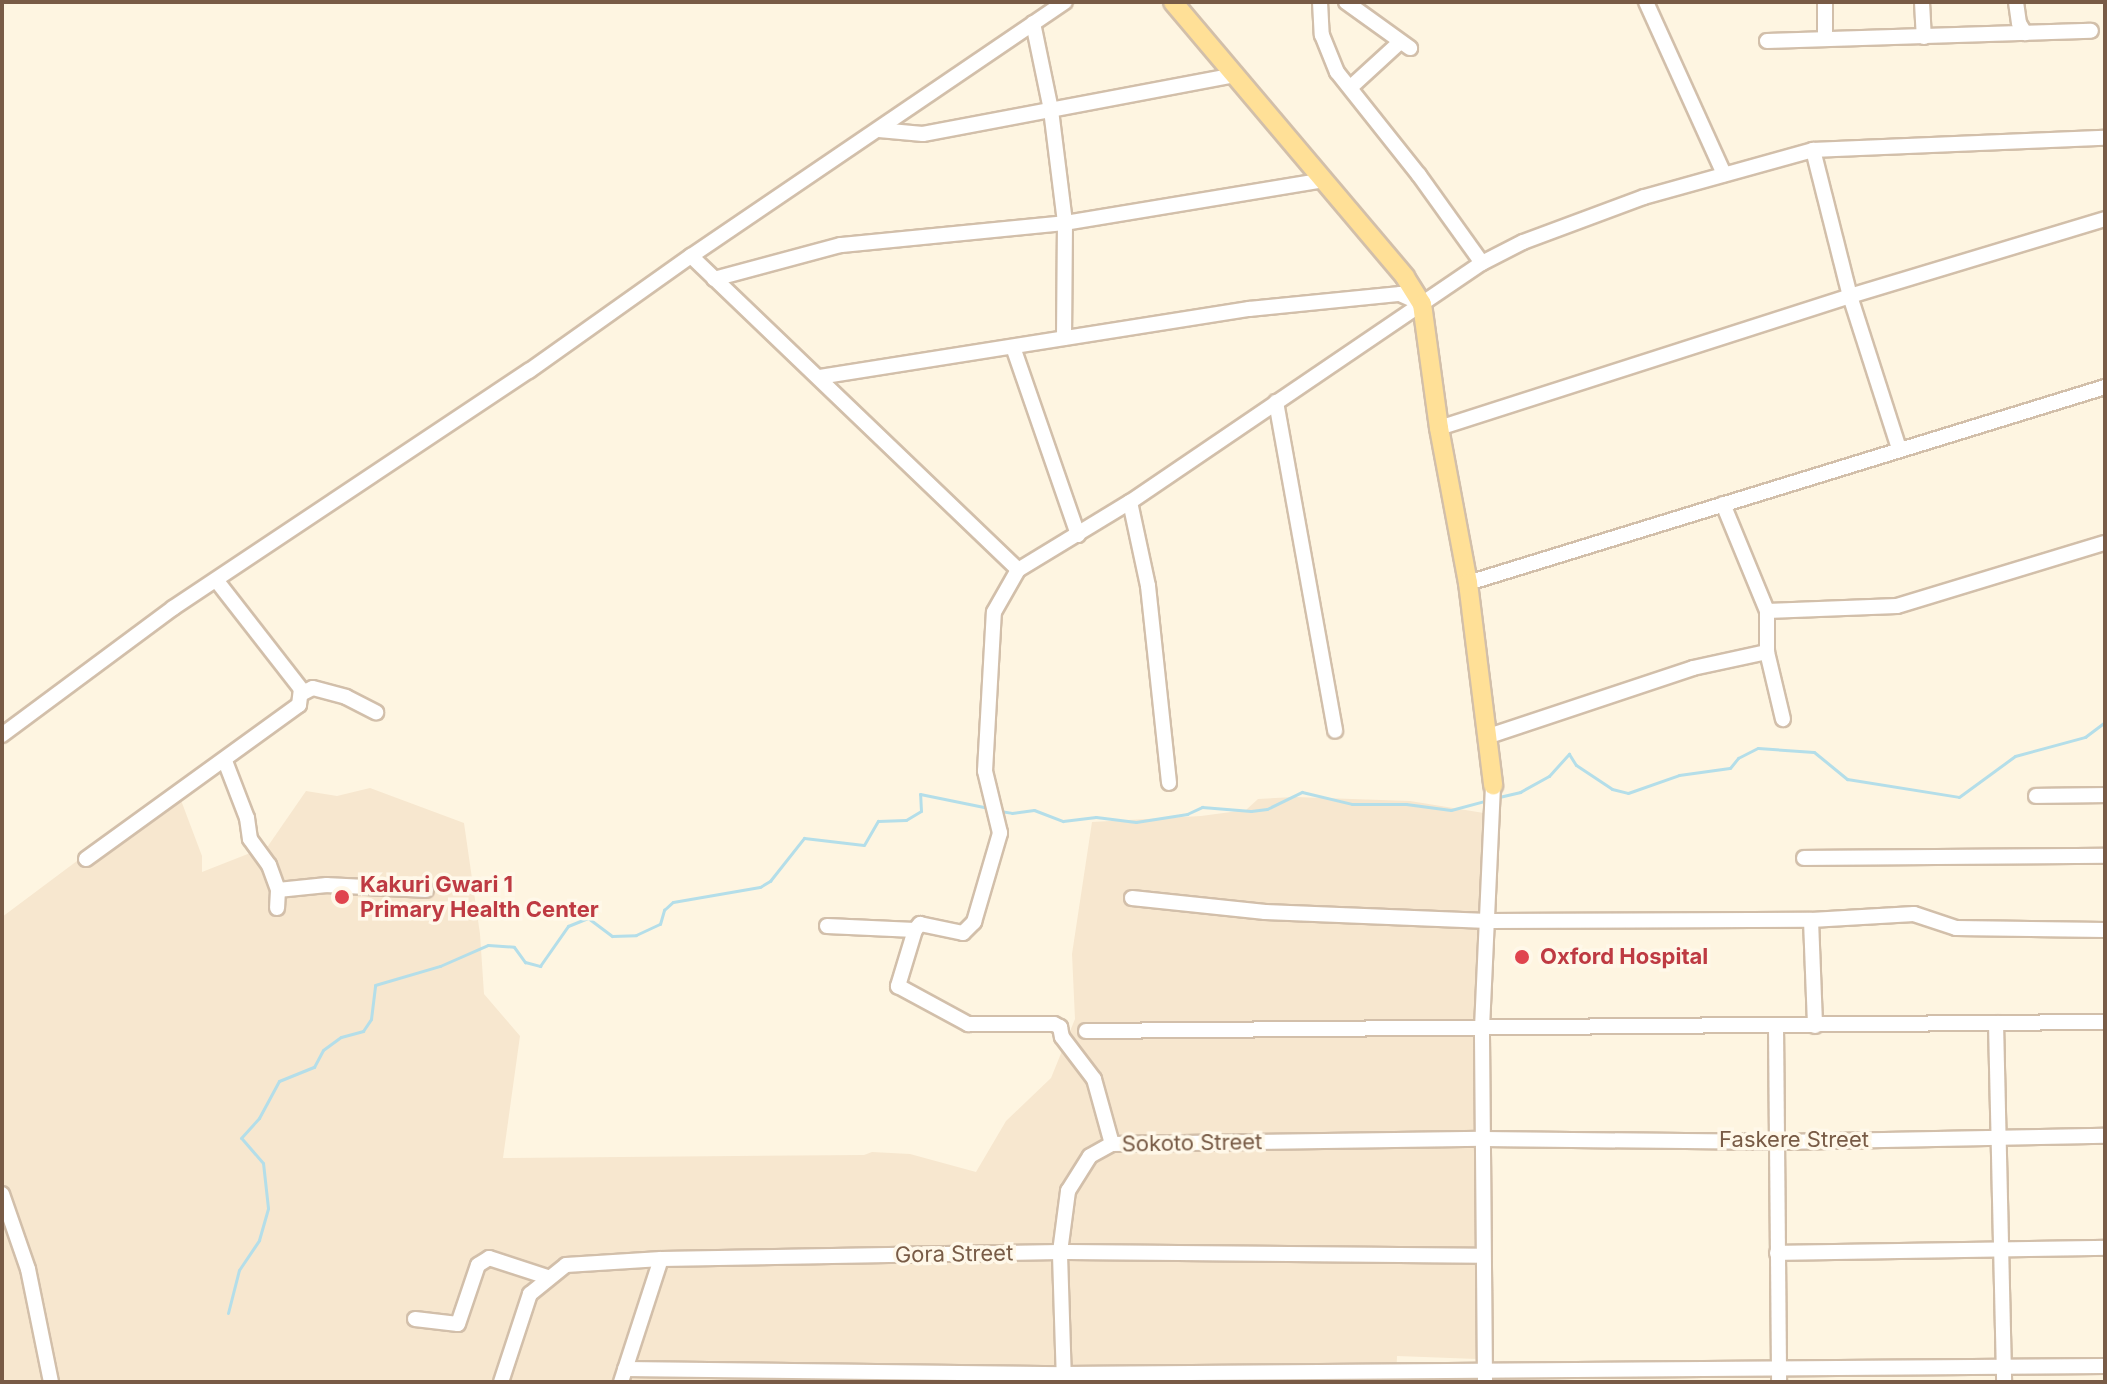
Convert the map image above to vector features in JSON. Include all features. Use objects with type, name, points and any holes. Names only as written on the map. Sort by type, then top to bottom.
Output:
[{"type":"main road","points":[[1173,2],[1405,277],[1422,304],[1439,428],[1468,583],[1493,785]]},
{"type":"street","points":[[2,735],[216,580],[529,371],[691,256],[1065,2]]},
{"type":"street","points":[[1320,2],[1322,35],[1337,72],[1352,86],[1482,263]]},
{"type":"street","points":[[1346,2],[1405,45],[1352,86]]},
{"type":"street","points":[[1646,2],[1724,174]]},
{"type":"street","points":[[1825,2],[1825,39]]},
{"type":"street","points":[[1922,2],[1924,37]]},
{"type":"street","points":[[2016,2],[2019,23],[2025,33]]},
{"type":"street","points":[[1033,23],[1051,110],[1065,223],[1064,338]]},
{"type":"street","points":[[1767,41],[2091,31]]},
{"type":"street","points":[[879,130],[923,134],[1234,75]]},
{"type":"street","points":[[1112,1144],[1094,1079],[1062,1037],[1060,1027],[1054,1024],[968,1024],[898,986],[915,930],[920,924],[963,933],[969,930],[999,845],[995,809],[985,771],[994,612],[1018,570],[1130,502],[1482,263],[1550,232],[1724,174],[1813,150],[2105,138]]},
{"type":"street","points":[[1813,150],[1850,296],[1899,449]]},
{"type":"street","points":[[714,279],[841,245],[1065,223],[1324,180]]},
{"type":"street","points":[[1439,428],[1850,296],[2105,219]]},
{"type":"street","points":[[691,256],[1018,570]]},
{"type":"street","points":[[819,377],[1249,309],[1400,294],[1422,304]]},
{"type":"street","points":[[1013,347],[1078,535]]},
{"type":"street","points":[[1468,583],[2105,387]]},
{"type":"street","points":[[1276,402],[1335,731]]},
{"type":"street","points":[[1130,502],[1148,586],[1169,783]]},
{"type":"street","points":[[1723,504],[1767,611],[1767,652],[1783,719]]},
{"type":"street","points":[[1767,611],[1897,606],[2105,543]]},
{"type":"street","points":[[86,859],[105,842],[225,761],[299,705],[301,694],[216,580]]},
{"type":"street","points":[[1489,736],[1693,668],[1767,652]]},
{"type":"street","points":[[301,694],[313,688],[346,697],[376,712]]},
{"type":"street","points":[[225,761],[247,818],[250,839],[269,865],[278,890],[277,908]]},
{"type":"street","points":[[1486,1377],[1482,1256],[1482,1028],[1493,785]]},
{"type":"street","points":[[2036,796],[2105,795]]},
{"type":"street","points":[[1804,858],[2105,856]]},
{"type":"street","points":[[278,890],[327,885],[426,890]]},
{"type":"street","points":[[1132,898],[1265,912],[1488,921],[1811,920],[1914,914],[1956,928],[2105,930]]},
{"type":"street","points":[[1811,920],[1815,1026]]},
{"type":"street","points":[[827,926],[915,930]]},
{"type":"street","points":[[1086,1031],[2105,1022]]},
{"type":"street","points":[[1996,1023],[2004,1375]]},
{"type":"street","points":[[1776,1026],[1776,1130],[1780,1142],[1777,1253],[1779,1376]]},
{"type":"street","name":"Faskere Street","points":[[1483,1139],[1780,1142],[2105,1136]]},
{"type":"street","name":"Sokoto Street","points":[[1064,1378],[1060,1252],[1068,1191],[1090,1156],[1112,1144],[1483,1139]]},
{"type":"street","points":[[2,1194],[28,1269],[51,1382]]},
{"type":"street","points":[[1777,1253],[2105,1248]]},
{"type":"street","name":"Gora Street","points":[[547,1277],[566,1265],[661,1259],[1060,1252],[1482,1256]]},
{"type":"street","points":[[415,1319],[458,1324],[478,1265],[489,1258],[547,1277],[530,1294],[501,1382]]},
{"type":"street","points":[[661,1259],[623,1376],[2004,1375],[2105,1366]]},
{"type":"shaded area","points":[[176,787],[202,856],[202,872],[268,846],[306,791],[337,796],[370,788],[464,823],[480,934],[484,994],[520,1036],[503,1158],[864,1155],[872,1152],[910,1154],[976,1172],[1006,1121],[1051,1078],[1075,1019],[1072,954],[1092,822],[1201,816],[1246,810],[1258,799],[1295,797],[1410,801],[1490,814],[1484,1216],[1477,1359],[1397,1356],[1396,1382],[2,1382],[2,917]]},
{"type":"waterway","points":[[1499,797],[1520,792],[1549,776],[1569,754],[1576,765],[1612,789],[1628,793],[1679,775],[1730,768],[1738,758],[1758,748],[1814,752],[1847,779],[1959,797],[2015,756],[2085,737],[2105,722]]},
{"type":"waterway","points":[[1000,811],[1034,810],[1063,821],[1096,817],[1136,822],[1187,814],[1202,807],[1251,811],[1267,809],[1302,792],[1352,804],[1406,804],[1451,810],[1488,800]]},
{"type":"waterway","points":[[228,1313],[239,1270],[259,1240],[268,1208],[263,1163],[241,1138],[259,1118],[279,1081],[314,1067],[323,1050],[341,1037],[363,1031],[371,1019],[375,985],[440,966],[488,945],[514,947],[525,962],[540,966],[568,926],[588,918],[612,936],[636,935],[660,924],[664,910],[673,902],[760,887],[770,881],[804,838],[864,845],[878,821],[906,820],[921,811],[920,794],[989,808]]},
{"type":"place","name":"Kakuri Gwari 1 Primary Health Center","points":[[342,897]]},
{"type":"place","name":"Oxford Hospital","points":[[1522,957]]}]
